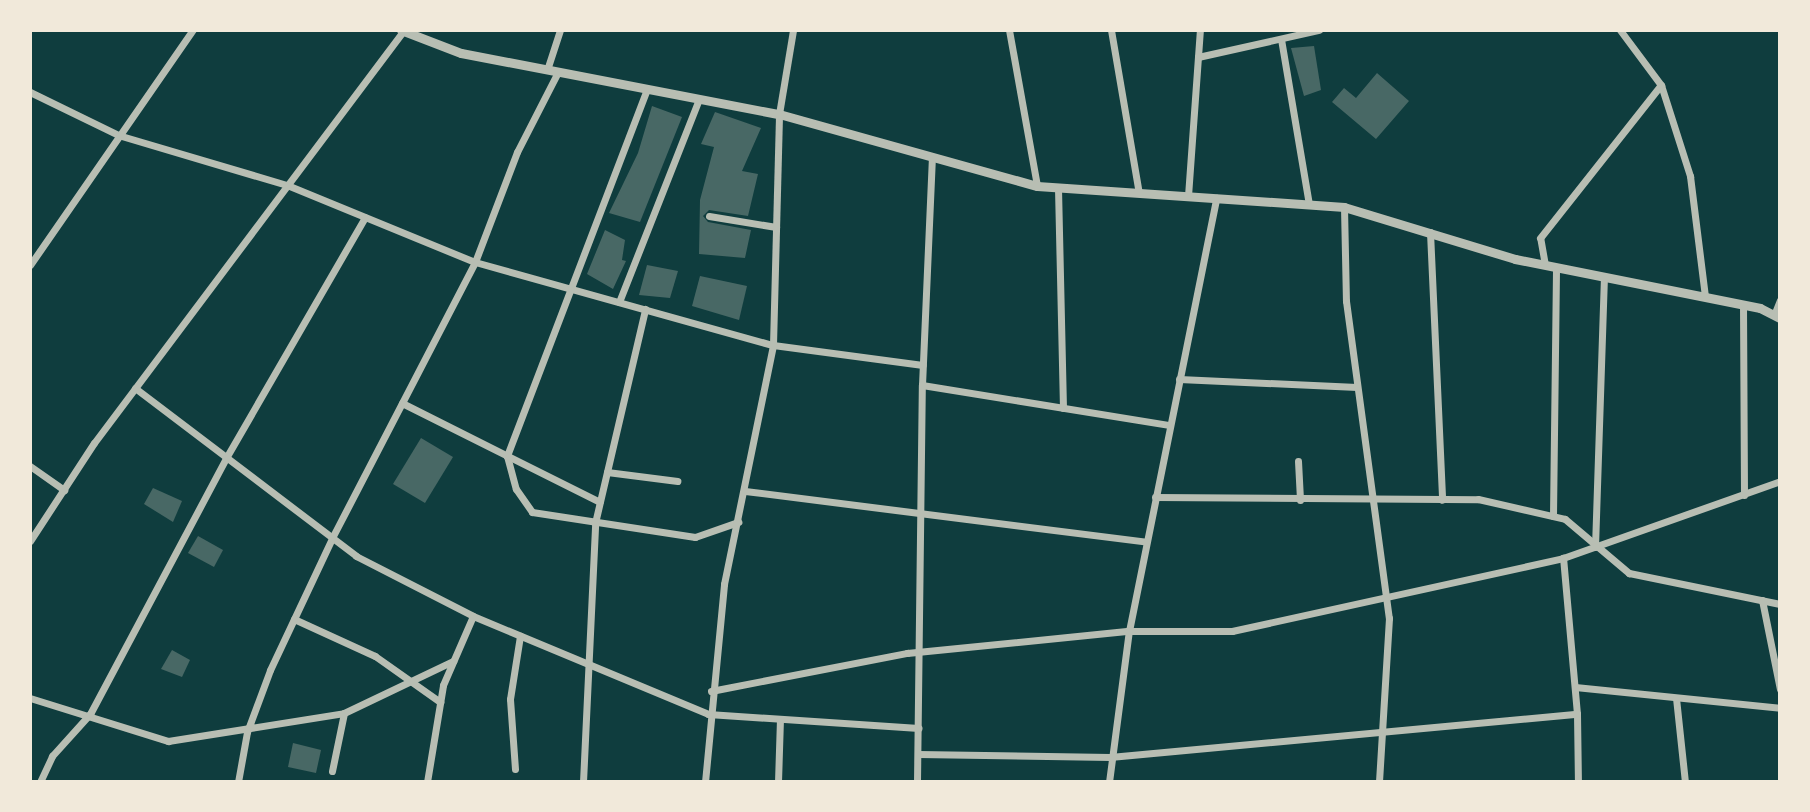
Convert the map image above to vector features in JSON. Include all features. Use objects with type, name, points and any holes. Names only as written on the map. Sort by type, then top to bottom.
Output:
[{"type":"street","points":[[30,265],[193,30]]},
{"type":"street","points":[[30,541],[135,388],[403,30],[461,53],[779,114],[1037,186],[1344,207],[1551,266],[1743,304],[1777,317],[1780,300]]},
{"type":"street","points":[[238,782],[247,732],[294,619],[332,538],[475,262],[517,152],[553,71],[560,30]]},
{"type":"street","points":[[705,782],[711,691],[738,522],[773,345],[779,114],[793,30]]},
{"type":"street","points":[[1009,30],[1037,186]]},
{"type":"street","points":[[1111,30],[1139,193]]},
{"type":"street","points":[[1188,196],[1200,30]]},
{"type":"street","points":[[1198,57],[1319,30]]},
{"type":"street","points":[[1620,30],[1661,85],[1690,176],[1705,297]]},
{"type":"street","points":[[1281,39],[1309,204]]},
{"type":"street","points":[[1553,516],[1551,266],[1540,238],[1661,85]]},
{"type":"street","points":[[647,89],[567,287],[507,456],[516,489],[532,512],[695,537],[738,522]]},
{"type":"street","points":[[30,92],[118,135],[287,185],[475,262],[773,345],[923,365]]},
{"type":"street","points":[[619,302],[699,99]]},
{"type":"street","points":[[917,782],[922,385],[932,157]]},
{"type":"street","points":[[1058,188],[1063,408]]},
{"type":"street","points":[[1109,782],[1129,631],[1216,198]]},
{"type":"street","points":[[1344,207],[1346,301],[1386,600],[1379,782]]},
{"type":"street","points":[[709,216],[776,227]]},
{"type":"street","points":[[40,782],[52,756],[90,714],[226,458],[365,217]]},
{"type":"street","points":[[1430,232],[1442,500]]},
{"type":"street","points":[[1595,547],[1604,277]]},
{"type":"street","points":[[1743,304],[1744,495]]},
{"type":"street","points":[[583,782],[586,663],[595,523],[645,309]]},
{"type":"street","points":[[1179,379],[1357,387]]},
{"type":"street","points":[[922,385],[1170,425]]},
{"type":"street","points":[[135,388],[356,556],[473,616],[708,714],[919,728]]},
{"type":"street","points":[[402,403],[600,502]]},
{"type":"street","points":[[1298,461],[1300,500]]},
{"type":"street","points":[[30,466],[64,490]]},
{"type":"street","points":[[607,472],[677,481]]},
{"type":"street","points":[[711,691],[920,653],[1129,631],[1232,631],[1386,600],[1563,558],[1780,481]]},
{"type":"street","points":[[745,491],[1146,542]]},
{"type":"street","points":[[1155,497],[1371,501],[1478,499],[1565,519],[1629,573],[1780,604]]},
{"type":"street","points":[[1563,558],[1577,714],[1578,782]]},
{"type":"street","points":[[1762,600],[1780,689]]},
{"type":"street","points":[[427,782],[440,702],[453,661],[473,616]]},
{"type":"street","points":[[294,619],[375,656],[440,702]]},
{"type":"street","points":[[515,769],[510,699],[520,636]]},
{"type":"street","points":[[30,698],[90,714],[168,741],[247,732],[344,713],[453,661]]},
{"type":"street","points":[[1575,687],[1780,708]]},
{"type":"street","points":[[1676,698],[1685,782]]},
{"type":"street","points":[[332,771],[344,713]]},
{"type":"street","points":[[918,754],[1110,757],[1382,729],[1577,714]]},
{"type":"street","points":[[778,782],[780,719]]},
{"type":"building","points":[[1314,46],[1321,90],[1304,96],[1291,48]]},
{"type":"building","points":[[1377,73],[1409,101],[1376,139],[1332,102],[1344,88],[1356,98]]},
{"type":"building","points":[[652,106],[682,117],[640,222],[609,213],[638,153]]},
{"type":"building","points":[[715,112],[761,128],[742,171],[758,174],[748,216],[709,210],[703,216],[708,222],[751,230],[745,258],[699,254],[700,200],[714,147],[701,144]]},
{"type":"building","points":[[605,230],[625,240],[622,260],[626,261],[613,289],[587,274]]},
{"type":"building","points":[[647,265],[678,271],[670,298],[639,295]]},
{"type":"building","points":[[700,276],[747,286],[739,320],[692,306]]},
{"type":"building","points":[[421,438],[453,457],[425,503],[393,484]]},
{"type":"building","points":[[153,488],[182,501],[173,522],[144,504]]},
{"type":"building","points":[[198,536],[223,550],[214,567],[188,553]]},
{"type":"building","points":[[172,650],[190,660],[182,677],[161,669]]},
{"type":"building","points":[[293,743],[321,750],[316,773],[288,767]]}]
